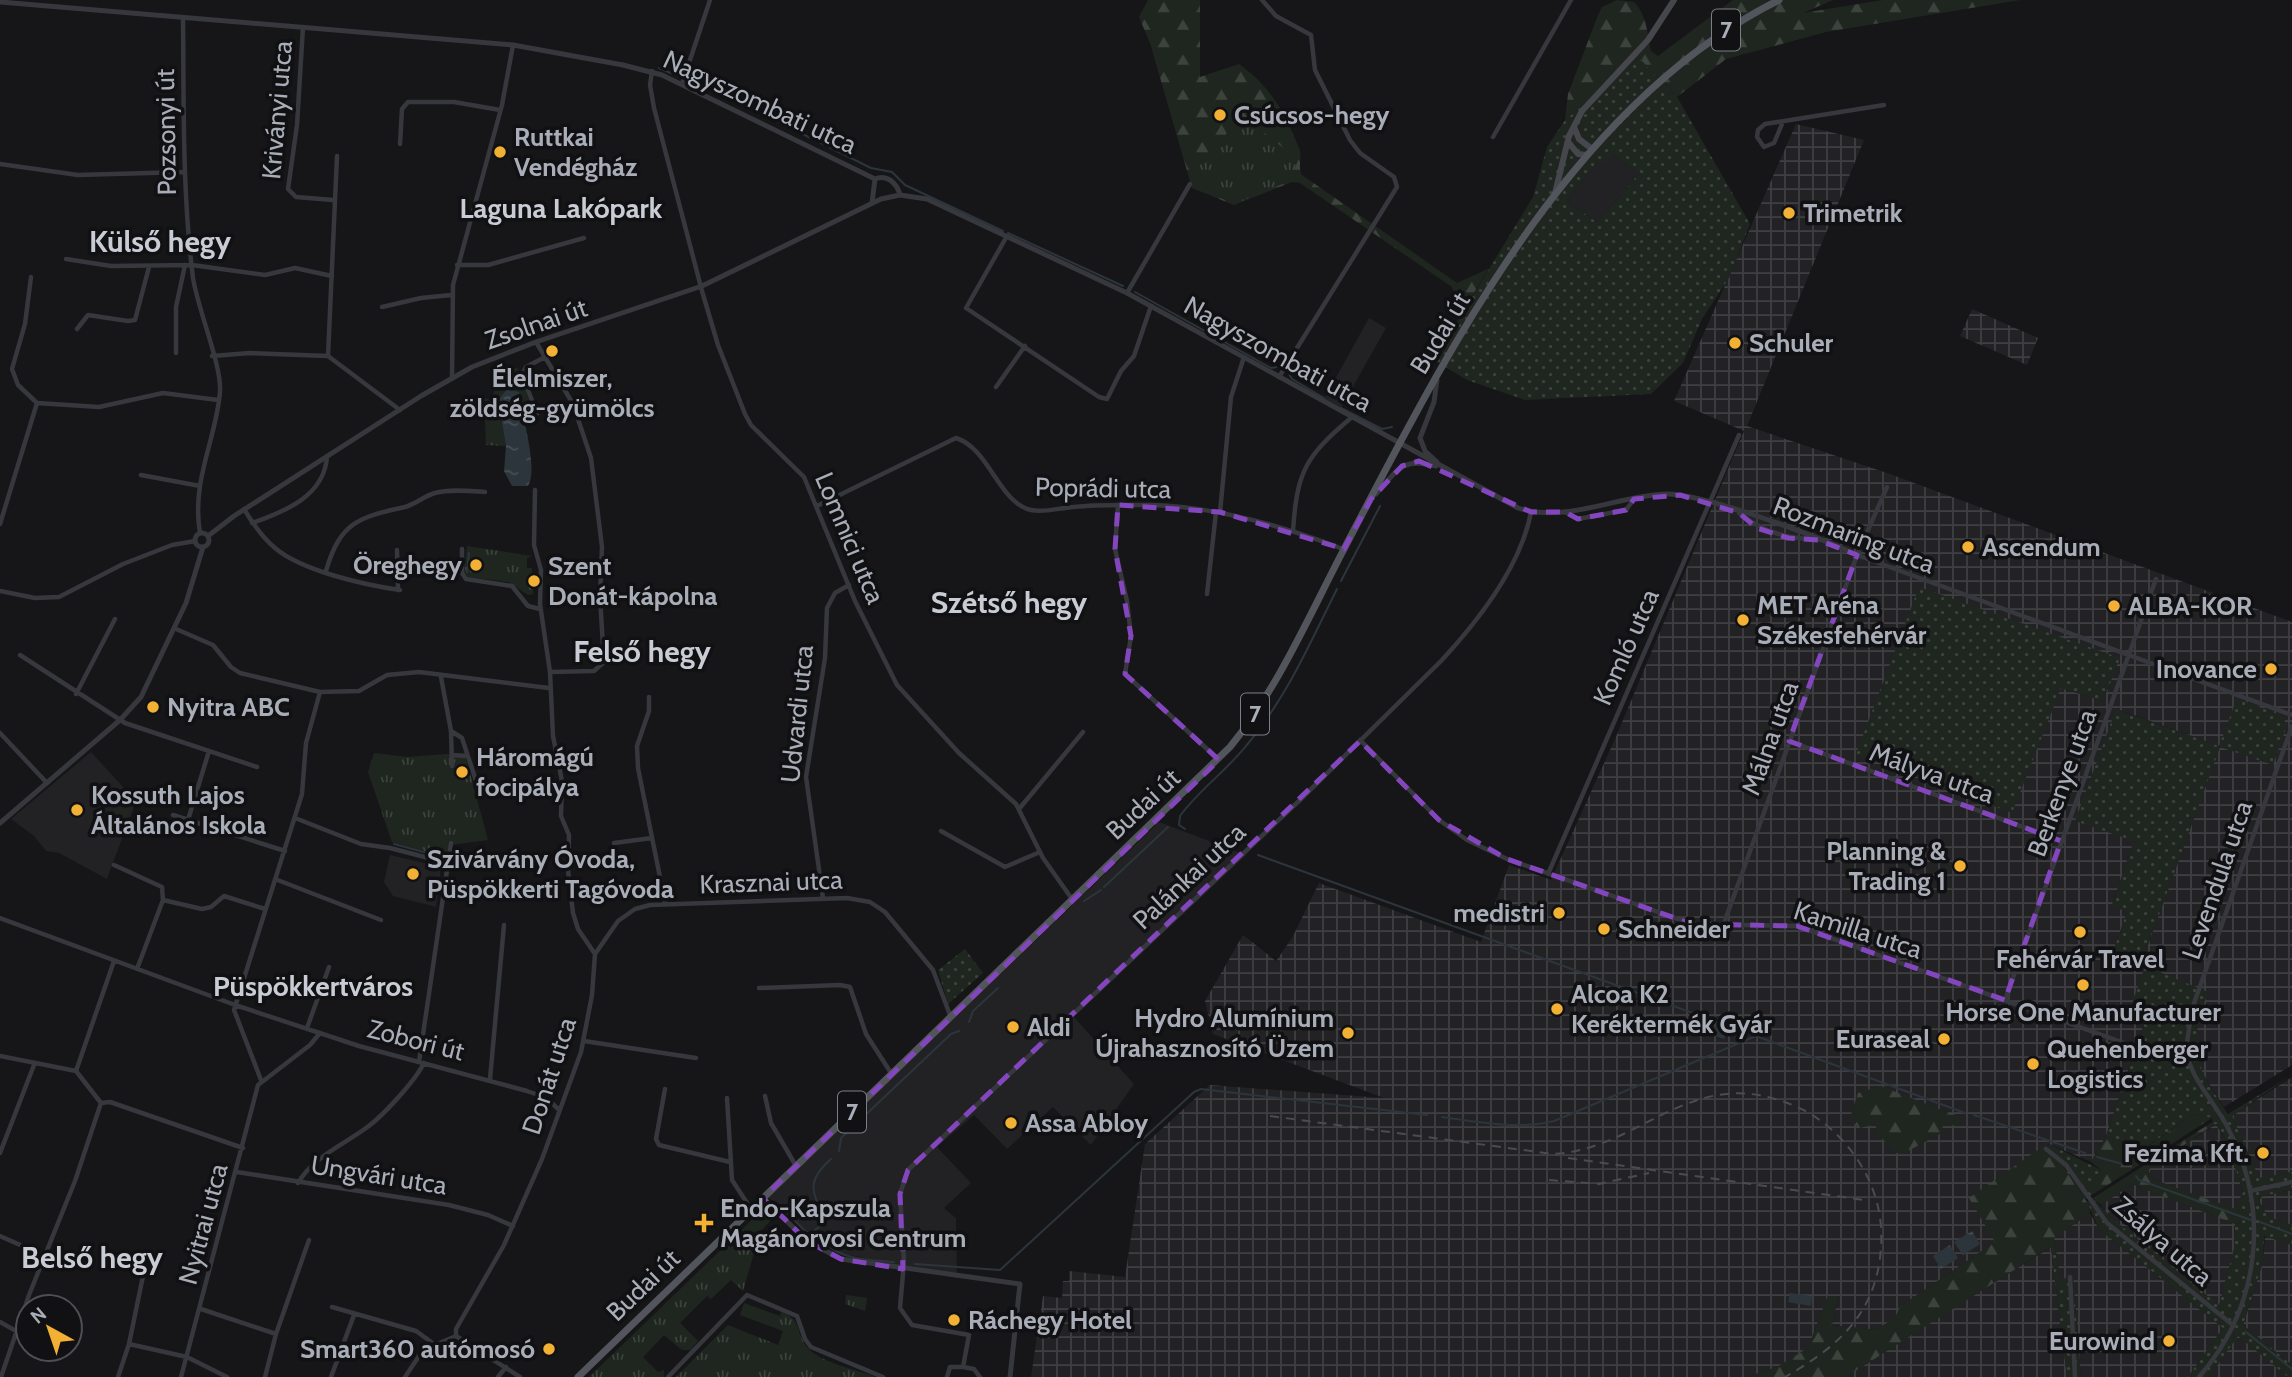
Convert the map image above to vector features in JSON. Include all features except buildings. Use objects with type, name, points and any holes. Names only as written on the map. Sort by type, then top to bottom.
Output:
[{"type":"main road","points":[[1551,203],[1562,174],[1574,125],[1593,96],[1648,40],[1674,0]]},
{"type":"main road","name":"7","points":[[1589,152],[1676,66],[1733,25],[1779,0]]},
{"type":"main road","points":[[1568,142],[1578,154],[1589,152],[1579,139],[1574,125]]},
{"type":"main road","name":"Budai út","points":[[578,1377],[797,1167],[950,1015],[1219,760],[1270,692],[1437,376],[1551,203],[1589,152]]},
{"type":"street","points":[[682,84],[710,0]]},
{"type":"street","points":[[1262,0],[1276,16],[1311,35],[1315,70],[1350,140],[1360,153],[1394,177],[1398,187],[1279,377]]},
{"type":"street","points":[[1493,137],[1571,0]]},
{"type":"street","name":"Nagyszombati utca","points":[[0,2],[513,45],[652,71],[875,179],[882,177],[892,181],[900,195],[927,199],[1127,293],[1401,444]]},
{"type":"street","name":"Pozsonyi út","points":[[183,17],[184,172],[192,265],[195,292],[218,376],[218,400],[200,486],[200,534]]},
{"type":"street","name":"Kriványi utca","points":[[303,27],[297,125],[288,189],[296,197],[333,200]]},
{"type":"street","points":[[452,378],[451,295],[500,110],[513,45]]},
{"type":"street","name":"Lomnici utca","points":[[652,71],[650,85],[654,108],[718,345],[742,408],[751,425],[801,471],[849,585],[901,691],[959,753],[1019,810],[1040,852],[1072,900]]},
{"type":"street","points":[[400,144],[402,109],[408,102],[454,102],[500,110]]},
{"type":"street","points":[[1782,124],[1774,143],[1764,147],[1757,136],[1758,130],[1765,124],[1782,124],[1884,105]]},
{"type":"street","points":[[328,356],[337,156]]},
{"type":"street","points":[[0,164],[79,175],[184,172]]},
{"type":"street","name":"Nagyszombati utca","points":[[872,203],[871,191],[875,179]]},
{"type":"street","points":[[1127,293],[1190,184]]},
{"type":"street","name":"Zsolnai út","points":[[208,536],[244,509],[452,378],[536,342],[702,286],[872,203],[900,195]]},
{"type":"street","points":[[1007,236],[966,308],[1093,394],[1108,399],[1118,376],[1134,356],[1151,306]]},
{"type":"street","points":[[457,265],[488,265],[584,238]]},
{"type":"street","points":[[66,258],[111,266],[192,265],[265,275],[295,268],[332,276]]},
{"type":"street","points":[[176,353],[176,307],[185,265]]},
{"type":"street","points":[[77,329],[88,314],[135,320],[149,267]]},
{"type":"street","points":[[31,277],[25,324],[12,369],[18,385],[37,403],[99,407],[163,393],[218,400]]},
{"type":"street","points":[[382,307],[421,298],[451,295]]},
{"type":"street","points":[[536,342],[573,404],[591,458],[602,547],[600,597],[605,643],[604,662],[598,668],[550,672]]},
{"type":"street","points":[[996,387],[1025,346]]},
{"type":"street","points":[[212,356],[250,353],[328,356],[400,410]]},
{"type":"street","points":[[537,414],[522,374],[526,367],[545,357]]},
{"type":"street","points":[[1207,594],[1231,397],[1244,357]]},
{"type":"street","points":[[1437,376],[1434,402],[1420,438],[1425,451],[1445,469]]},
{"type":"street","points":[[0,524],[37,403]]},
{"type":"street","points":[[1293,531],[1296,489],[1307,463],[1323,442],[1352,417]]},
{"type":"street","name":"Komló utca","points":[[1548,874],[1739,435]]},
{"type":"street","name":"Poprádi utca","points":[[817,506],[956,438],[971,447],[1009,494],[1026,509],[1041,511],[1156,505],[1218,512],[1293,531],[1344,549]]},
{"type":"street","name":"Rozmaring utca","points":[[1401,444],[1513,506],[1531,512],[1564,512],[1673,495],[1710,503],[1818,540],[2128,657],[2292,715]]},
{"type":"street","points":[[252,523],[286,511],[301,501],[321,478],[327,456]]},
{"type":"street","points":[[1371,499],[1407,463],[1419,461],[1445,469]]},
{"type":"street","points":[[141,475],[200,486]]},
{"type":"street","name":"Málna utca","points":[[1723,926],[1857,555],[1887,486]]},
{"type":"street","points":[[535,490],[534,534],[541,570],[540,609],[550,672],[554,743],[562,781],[561,816],[569,835],[568,870],[573,914],[578,929],[595,954]]},
{"type":"street","points":[[326,571],[339,538],[353,523],[367,515],[408,506],[434,493],[485,492]]},
{"type":"street","points":[[1118,505],[1115,549],[1127,601],[1131,636],[1125,674],[1219,760]]},
{"type":"street","points":[[244,509],[252,523],[282,553],[326,571],[399,590],[397,550]]},
{"type":"street","name":"Palánkai utca","points":[[963,1367],[969,1335],[917,1327],[904,1317],[899,1304],[903,1269],[900,1194],[908,1170],[1360,740],[1463,636],[1517,553],[1531,512]]},
{"type":"street","points":[[0,592],[43,599],[59,597],[123,564],[172,545],[195,541],[200,534],[208,536],[208,544],[203,547],[193,587],[145,692],[120,720],[0,823]]},
{"type":"street","points":[[195,541],[203,547]]},
{"type":"street","points":[[462,549],[462,573],[466,579],[512,586],[528,606],[540,609]]},
{"type":"street","name":"Berkenye utca","points":[[2005,1000],[2156,579]]},
{"type":"street","name":"Udvardi utca","points":[[823,898],[806,777],[825,657],[827,608],[835,593],[849,585]]},
{"type":"street","points":[[76,694],[115,620]]},
{"type":"street","points":[[176,629],[213,645],[227,663],[240,673],[320,692],[359,691],[382,677],[414,672],[441,677],[517,682],[550,688]]},
{"type":"street","points":[[20,655],[76,694],[120,720],[257,766]]},
{"type":"street","points":[[441,677],[451,731],[452,766]]},
{"type":"street","points":[[320,692],[308,734],[302,794],[235,1005],[235,1017],[261,1080],[310,1045],[321,1032]]},
{"type":"street","points":[[649,697],[649,711],[637,746],[640,788],[665,902]]},
{"type":"street","name":"Levendula utca","points":[[2186,1049],[2190,1016],[2292,726]]},
{"type":"street","points":[[451,731],[462,738],[480,793]]},
{"type":"street","points":[[1019,810],[1083,732]]},
{"type":"street","points":[[0,733],[47,783]]},
{"type":"street","name":"Kamilla utca","points":[[1360,740],[1421,804],[1459,834],[1497,855],[1692,924],[1797,926],[2139,1048],[2186,1049]]},
{"type":"street","name":"Mályva utca","points":[[1789,741],[2062,841]]},
{"type":"street","points":[[188,820],[209,751]]},
{"type":"street","points":[[452,755],[468,756]]},
{"type":"street","points":[[173,815],[285,851]]},
{"type":"street","points":[[295,818],[361,844],[390,848],[448,863]]},
{"type":"street","points":[[941,831],[1005,867],[1040,852]]},
{"type":"street","points":[[614,843],[652,838]]},
{"type":"street","points":[[298,1182],[306,1171],[327,1153],[367,1128],[422,1063],[451,843]]},
{"type":"street","points":[[114,865],[162,887],[163,900],[136,968]]},
{"type":"street","points":[[275,878],[381,920]]},
{"type":"street","points":[[163,900],[202,909],[211,907],[224,896],[265,909]]},
{"type":"street","name":"Krasznai utca","points":[[595,954],[607,933],[625,917],[642,907],[665,902],[823,898],[870,902],[881,908],[932,968],[950,1015]]},
{"type":"street","name":"Zobori út","points":[[0,918],[235,1005],[307,1028],[422,1063],[490,1079],[547,1098],[562,1097]]},
{"type":"street","points":[[490,1079],[503,925]]},
{"type":"street","name":"Donát utca","points":[[456,1336],[456,1329],[513,1226],[545,1149],[584,1041],[592,995],[595,954]]},
{"type":"street","points":[[76,1071],[114,961]]},
{"type":"street","points":[[307,1028],[329,967]]},
{"type":"street","points":[[759,988],[840,985],[850,987],[866,1034],[891,1073]]},
{"type":"street","points":[[584,1041],[696,1058]]},
{"type":"street","points":[[2186,1049],[2194,1074],[2220,1115],[2241,1157],[2250,1191],[2255,1246],[2244,1298],[2234,1326],[2199,1377]]},
{"type":"street","points":[[0,1056],[34,1065],[76,1071],[101,1103]]},
{"type":"street","points":[[0,1153],[34,1065]]},
{"type":"street","name":"Nyitrai utca","points":[[181,1377],[237,1172],[255,1093],[261,1080]]},
{"type":"street","points":[[665,1088],[656,1139],[659,1145],[730,1163]]},
{"type":"street","points":[[765,1096],[771,1123],[787,1155],[797,1167]]},
{"type":"street","name":"Zobori út","points":[[547,1098],[558,1109]]},
{"type":"street","points":[[727,1098],[730,1163],[735,1187],[752,1209]]},
{"type":"street","points":[[101,1103],[110,1102],[243,1148]]},
{"type":"street","points":[[31,1293],[75,1181],[101,1103]]},
{"type":"street","points":[[0,1131],[8,1134]]},
{"type":"street","name":"Zsálya utca","points":[[2046,1149],[2070,1170],[2106,1223],[2234,1326]]},
{"type":"street","name":"Ungvári utca","points":[[237,1172],[449,1205],[488,1215],[513,1226]]},
{"type":"street","points":[[2250,1191],[2292,1182]]},
{"type":"street","points":[[764,1198],[807,1241],[824,1252],[848,1261],[1020,1284],[1010,1377]]},
{"type":"street","points":[[0,1236],[45,1256]]},
{"type":"street","points":[[265,1377],[276,1334],[309,1241]]},
{"type":"street","points":[[118,1377],[129,1344],[143,1276]]},
{"type":"street","points":[[2070,1277],[2075,1377]]},
{"type":"street","points":[[668,1377],[729,1317],[747,1295],[787,1310],[800,1320],[805,1339],[811,1346],[883,1377]]},
{"type":"street","points":[[332,1307],[416,1331],[434,1344]]},
{"type":"street","points":[[201,1309],[276,1334]]},
{"type":"street","points":[[331,1377],[354,1315]]},
{"type":"street","points":[[405,1377],[423,1350],[456,1336],[520,1377]]},
{"type":"street","points":[[1,1377],[14,1337]]},
{"type":"street","points":[[129,1344],[187,1357],[227,1377]]},
{"type":"street","points":[[498,1377],[506,1367]]},
{"type":"street","points":[[947,1377],[950,1367],[974,1369],[980,1377]]},
{"type":"highlighted area","points":[[1419,461],[1531,512],[1565,512],[1578,519],[1626,510],[1634,499],[1680,495],[1739,513],[1757,528],[1788,538],[1818,540],[1857,555],[1789,741],[2061,841],[2005,1000],[1797,926],[1692,924],[1507,859],[1439,820],[1360,741],[908,1170],[900,1194],[903,1269],[841,1259],[807,1241],[763,1198],[1219,760],[1125,674],[1131,636],[1115,549],[1118,505],[1220,512],[1344,549],[1371,499],[1402,466]]},
{"type":"shaded area","points":[[1796,124],[1864,140],[1747,426],[1887,473],[2292,622],[2292,1065],[2224,1107],[2199,1068],[2194,1038],[2199,1017],[2147,1015],[2106,1136],[2091,1162],[2049,1144],[1995,1242],[1901,1306],[1895,1318],[1876,1330],[1832,1325],[1838,1297],[1828,1296],[1808,1348],[1777,1367],[1747,1377],[1031,1377],[1043,1296],[1062,1298],[1063,1281],[1069,1281],[1069,1271],[1125,1277],[1145,1144],[1210,1085],[1384,1098],[1213,1034],[1205,1001],[1243,935],[1276,961],[1292,938],[1319,883],[1481,942],[1509,865],[1551,880],[1615,739],[1744,431],[1674,401]],"holes":[[[2119,658],[2103,701],[2061,688]],[[2117,709],[2219,746],[2286,725],[2220,746],[2141,964],[2112,955],[2127,912],[2112,905],[2134,841]],[[1960,1117],[1942,1126],[1877,1124]]]},
{"type":"shaded area","points":[[1613,154],[1639,174],[1597,222],[1566,201],[1599,161]]},
{"type":"shaded area","points":[[1972,309],[2038,338],[2027,365],[1960,336]]},
{"type":"shaded area","points":[[1369,318],[1386,328],[1341,408],[1324,399]]},
{"type":"shaded area","name":"Kossuth Lajos Általános Iskola","points":[[91,752],[136,801],[107,879],[59,853],[46,851],[34,836],[11,819]]},
{"type":"shaded area","points":[[1159,822],[1246,855],[1074,1017],[1134,1084],[1091,1145],[1053,1107],[1007,1149],[974,1115],[937,1147],[971,1183],[944,1208],[956,1218],[957,1278],[841,1253],[810,1236],[768,1197]]},
{"type":"shaded area","name":"Szivárvány Óvoda, Püspökkerti Tagóvoda","points":[[390,855],[441,867],[436,907],[393,896],[384,882]]},
{"type":"shaded area","points":[[2292,1077],[2292,1172],[2259,1179],[2232,1116]]},
{"type":"shaded area","points":[[2216,1124],[2228,1144],[2243,1193],[2234,1209],[2152,1179],[2148,1169]]},
{"type":"shaded area","points":[[2132,1184],[2235,1224],[2234,1249],[2219,1306],[2109,1216],[2101,1205]]},
{"type":"shaded area","points":[[2292,1190],[2292,1225],[2268,1217],[2259,1201],[2262,1196]]},
{"type":"shaded area","points":[[2090,1213],[2099,1229],[2223,1328],[2188,1377],[2081,1377],[2073,1278],[2060,1279],[2054,1238]]},
{"type":"shaded area","points":[[2265,1236],[2292,1245],[2292,1365],[2243,1325],[2263,1262]]},
{"type":"shaded area","points":[[2051,1247],[2067,1377],[1846,1377],[1917,1331]]},
{"type":"shaded area","points":[[2238,1335],[2288,1377],[2209,1377]]},
{"type":"green space","points":[[1148,0],[1200,0],[1200,77],[1239,64],[1260,82],[1282,112],[1293,135],[1300,152],[1302,175],[1457,283],[1488,269],[1459,318],[1452,287],[1300,183],[1292,182],[1234,205],[1192,188],[1150,43],[1139,17]]},
{"type":"green space","points":[[1617,0],[1634,2],[1638,7],[1646,25],[1651,51],[1658,56],[1733,0],[1833,0],[1803,13],[1883,0],[2020,0],[1826,32],[1726,59],[1677,97],[1639,58],[1565,120],[1568,94],[1598,15],[1602,7]]},
{"type":"green space","points":[[1639,58],[1677,97],[1750,224],[1729,278],[1702,319],[1683,363],[1651,394],[1525,400],[1467,380],[1437,362],[1459,318],[1533,197],[1547,147],[1565,120]],"holes":[[[1613,154],[1639,174],[1597,222],[1566,201],[1599,161],[1603,164]]]},
{"type":"green space","points":[[1238,118],[1248,119],[1258,126],[1262,124],[1268,131],[1263,135],[1264,138],[1277,143],[1298,160],[1290,181],[1235,204],[1193,187],[1191,174],[1224,140],[1230,123]]},
{"type":"green space","points":[[503,363],[505,369],[517,368],[520,371],[516,381],[524,385],[534,417],[522,421],[519,392],[507,389],[498,400],[506,446],[486,445],[484,398],[490,400],[496,388],[495,379],[501,377],[498,365]]},
{"type":"green space","points":[[467,546],[532,556],[527,558],[527,568],[532,568],[533,594],[528,595],[509,582],[468,577],[464,572]]},
{"type":"green space","points":[[1919,587],[2120,658],[2103,701],[2061,688],[2012,813],[1856,754]]},
{"type":"green space","points":[[2237,698],[2282,716],[2287,725],[2273,765],[2220,747],[2141,964],[2112,955],[2127,912],[2112,906],[2134,841],[2075,821],[2116,709],[2219,746]]},
{"type":"green space","points":[[374,753],[407,757],[447,754],[466,758],[488,840],[449,845],[446,857],[392,842],[368,772]]},
{"type":"green space","points":[[119,795],[133,801],[122,829],[108,824]]},
{"type":"green space","points":[[965,949],[983,973],[948,1004],[938,970]]},
{"type":"green space","points":[[2145,966],[2208,992],[2197,1029],[2197,1056],[2201,1069],[2228,1114],[2292,1075],[2232,1116],[2259,1178],[2292,1172],[2292,1190],[2262,1196],[2259,1201],[2268,1217],[2292,1225],[2292,1245],[2264,1236],[2263,1262],[2243,1325],[2292,1365],[2292,1377],[2288,1377],[2238,1336],[2209,1377],[2188,1377],[2223,1328],[2099,1229],[2087,1202],[2093,1198],[2109,1216],[2219,1305],[2234,1249],[2235,1224],[2241,1223],[2245,1213],[2234,1209],[2243,1193],[2228,1144],[2217,1124],[2213,1125],[2212,1118],[2193,1114],[2142,1150],[2106,1136],[2147,1016],[2130,1009]]},
{"type":"green space","points":[[1880,1086],[1960,1117],[1957,1125],[1943,1126],[1940,1134],[1902,1154],[1896,1153],[1876,1132],[1876,1124],[1860,1128],[1849,1121],[1858,1093]]},
{"type":"green space","points":[[2193,1114],[2212,1118],[2092,1195],[2086,1187],[2101,1170],[2091,1162],[2106,1136],[2143,1150]]},
{"type":"green space","points":[[2214,1121],[2213,1125],[2148,1170],[2152,1179],[2246,1213],[2241,1223],[2235,1224],[2132,1184],[2101,1205],[2093,1198]]},
{"type":"green space","points":[[2049,1144],[2101,1170],[2087,1187],[2092,1195],[2085,1199],[2060,1162],[2046,1151]]},
{"type":"green space","points":[[2042,1147],[2060,1162],[2089,1205],[2090,1213],[2054,1238],[2055,1244],[1846,1377],[1747,1377],[1777,1367],[1808,1348],[1828,1296],[1838,1296],[1832,1325],[1876,1330],[1895,1318],[1901,1306],[1995,1242],[1969,1198]]},
{"type":"green space","points":[[768,1213],[773,1218],[760,1232],[743,1291],[731,1280],[711,1299],[707,1296],[680,1323],[698,1341],[690,1350],[682,1350],[664,1335],[643,1357],[658,1372],[664,1370],[664,1377],[589,1377],[757,1215],[762,1219]]},
{"type":"green space","points":[[2055,1244],[2060,1279],[2073,1278],[2081,1377],[2067,1377],[2051,1247]]},
{"type":"green space","points":[[846,1295],[867,1298],[865,1311],[845,1304]]},
{"type":"green space","points":[[744,1303],[780,1316],[781,1312],[787,1315],[795,1322],[803,1341],[812,1352],[829,1361],[876,1377],[676,1377],[728,1325],[778,1345],[783,1331],[740,1315]]},
{"type":"water","points":[[507,389],[519,392],[531,454],[531,478],[528,486],[512,486],[504,471],[506,446],[498,400]]},
{"type":"water","points":[[1705,1024],[1727,1031],[1724,1039],[1702,1031]]},
{"type":"water","points":[[1972,1231],[1980,1244],[1963,1255],[1954,1242]]},
{"type":"water","points":[[1950,1245],[1958,1258],[1941,1269],[1933,1256]]},
{"type":"water","points":[[1790,1293],[1812,1296],[1811,1306],[1788,1302]]},
{"type":"waterway","points":[[659,68],[680,77]]},
{"type":"waterway","points":[[690,78],[871,168],[892,172],[905,185],[1003,231]]},
{"type":"waterway","points":[[1008,233],[1123,286]]},
{"type":"waterway","points":[[1135,292],[1271,368],[1277,367]]},
{"type":"waterway","points":[[1289,374],[1292,379],[1324,398]]},
{"type":"waterway","points":[[1341,408],[1382,429],[1392,427]]},
{"type":"waterway","points":[[1341,581],[1380,506]]},
{"type":"waterway","points":[[467,572],[469,553]]},
{"type":"waterway","points":[[1185,829],[1179,825],[1180,816],[1260,728],[1296,670],[1337,589]]},
{"type":"waterway","points":[[1104,887],[1168,827]]},
{"type":"waterway","points":[[394,844],[442,857]]},
{"type":"waterway","points":[[1258,855],[1756,1036]]},
{"type":"waterway","points":[[1084,901],[1101,890]]},
{"type":"waterway","points":[[969,1022],[973,1011],[998,988]]},
{"type":"waterway","points":[[839,1151],[841,1138],[951,1034],[959,1031]]},
{"type":"waterway","points":[[1442,1117],[1512,1125],[1554,1121],[1756,1036],[1965,1113]]},
{"type":"waterway","points":[[915,1264],[1000,1270],[1194,1092],[1201,1089],[1427,1115]]},
{"type":"waterway","points":[[1974,1115],[2085,1153]]},
{"type":"waterway","points":[[2097,1157],[2126,1165]]},
{"type":"waterway","points":[[824,1215],[816,1199],[814,1185],[819,1172],[831,1159]]},
{"type":"waterway","points":[[2136,1176],[2139,1180],[2251,1220]]},
{"type":"waterway","points":[[783,1208],[806,1232],[813,1232],[821,1225]]},
{"type":"waterway","points":[[2260,1222],[2292,1234]]},
{"type":"waterway","points":[[829,1238],[827,1244],[841,1253],[894,1262]]},
{"type":"waterway","points":[[2246,1332],[2292,1369]]},
{"type":"railway","points":[[1270,1116],[1553,1154],[1583,1149],[1610,1140],[1688,1103],[1714,1096],[1743,1093],[1775,1099],[1803,1110],[1835,1133],[1860,1163],[1877,1203],[1881,1247],[1872,1291],[1851,1326],[1822,1353],[1785,1377]]},
{"type":"railway","points":[[1568,1158],[1864,1200]]},
{"type":"railway","points":[[1549,1180],[1599,1184],[1649,1173]]},
{"type":"place","name":"Csúcsos-hegy","points":[[1220,115]]},
{"type":"place","name":"Ruttkai Vendégház","points":[[500,152]]},
{"type":"place","name":"Trimetrik","points":[[1789,213]]},
{"type":"place","name":"Schuler","points":[[1735,343]]},
{"type":"place","name":"Élelmiszer, zöldség-gyümölcs","points":[[552,351]]},
{"type":"place","name":"Ascendum","points":[[1968,547]]},
{"type":"place","name":"Öreghegy","points":[[476,565]]},
{"type":"place","name":"Szent Donát-kápolna","points":[[534,581]]},
{"type":"place","name":"ALBA-KOR","points":[[2114,606]]},
{"type":"place","name":"MET Aréna Székesfehérvár","points":[[1743,620]]},
{"type":"place","name":"Inovance","points":[[2271,669]]},
{"type":"place","name":"Nyitra ABC","points":[[153,707]]},
{"type":"place","name":"Háromágú focipálya","points":[[462,772]]},
{"type":"place","name":"Kossuth Lajos Általános Iskola","points":[[77,810]]},
{"type":"place","name":"Planning & Trading 1","points":[[1960,866]]},
{"type":"place","name":"Szivárvány Óvoda, Püspökkerti Tagóvoda","points":[[413,874]]},
{"type":"place","name":"medistri","points":[[1559,913]]},
{"type":"place","name":"Schneider","points":[[1604,929]]},
{"type":"place","name":"Fehérvár Travel","points":[[2080,932]]},
{"type":"place","name":"Horse One Manufacturer","points":[[2083,985]]},
{"type":"place","name":"Alcoa K2 Keréktermék Gyár","points":[[1557,1009]]},
{"type":"place","name":"Aldi","points":[[1013,1027]]},
{"type":"place","name":"Hydro Alumínium Újrahasznosító Üzem","points":[[1348,1033]]},
{"type":"place","name":"Euraseal","points":[[1944,1039]]},
{"type":"place","name":"Quehenberger Logistics","points":[[2033,1064]]},
{"type":"place","name":"Assa Abloy","points":[[1011,1123]]},
{"type":"place","name":"Fezima Kft.","points":[[2263,1153]]},
{"type":"place","name":"Endo-Kapszula Magánorvosi Centrum","points":[[704,1223]]},
{"type":"place","name":"Ráchegy Hotel","points":[[954,1320]]},
{"type":"place","name":"Eurowind","points":[[2169,1341]]},
{"type":"place","name":"Smart360 autómosó","points":[[549,1349]]},
{"type":"district","name":"Laguna Lakópark","points":[[561,208]]},
{"type":"district","name":"Külső hegy","points":[[160,242]]},
{"type":"district","name":"Szétső hegy","points":[[1009,603]]},
{"type":"district","name":"Felső hegy","points":[[642,652]]},
{"type":"district","name":"Püspökkertváros","points":[[313,986]]},
{"type":"district","name":"Belső hegy","points":[[92,1258]]}]
